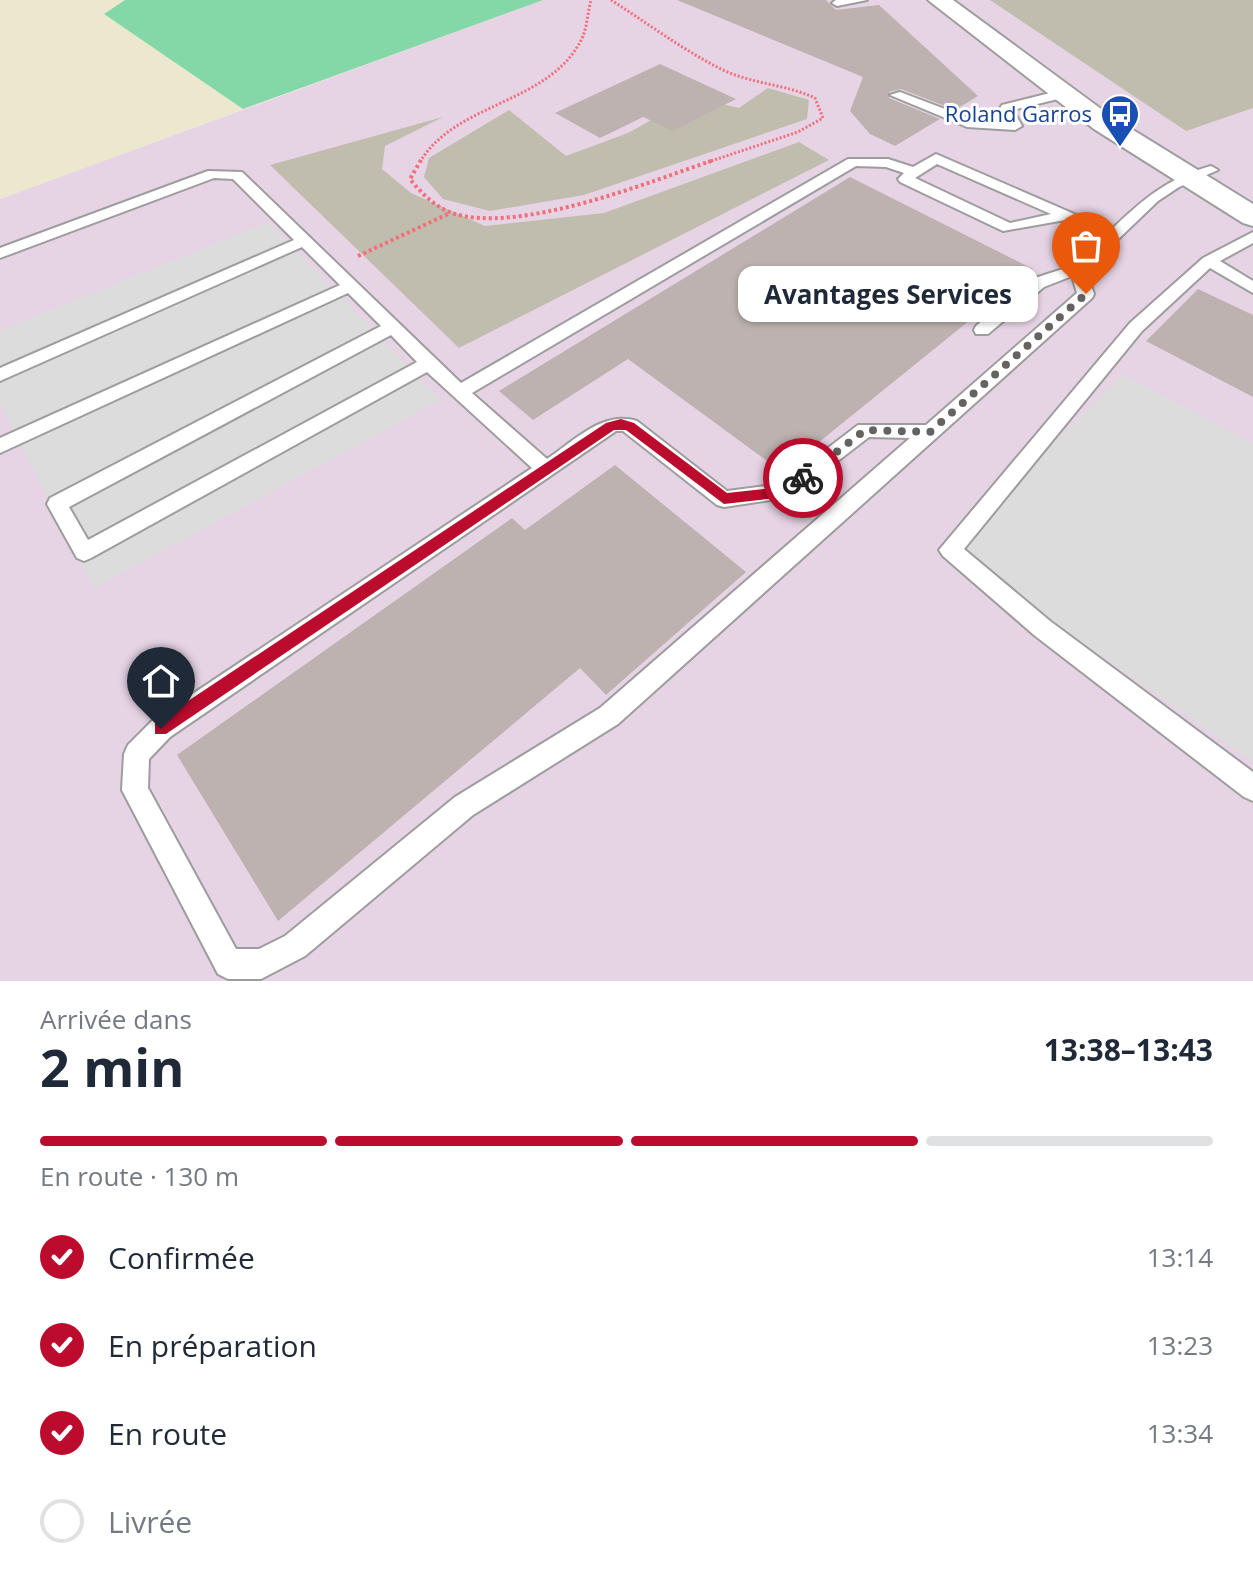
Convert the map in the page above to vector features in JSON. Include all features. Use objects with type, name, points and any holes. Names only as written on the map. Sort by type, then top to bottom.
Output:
[{"type":"street","points":[[939,0],[1062,94],[1199,174],[1253,195]]},
{"type":"street","points":[[958,0],[1199,174],[1253,217]]},
{"type":"lane","points":[[837,3],[862,0]]},
{"type":"lane","points":[[896,95],[972,124],[1015,126],[1006,108],[1062,94]]},
{"type":"lane","points":[[1068,215],[1008,228],[905,179],[936,158],[1068,215],[1115,237]]},
{"type":"lane","points":[[459,392],[853,162],[888,163],[914,172]]},
{"type":"lane","points":[[0,253],[213,174],[237,175],[459,392],[546,469]]},
{"type":"lane","points":[[982,330],[1038,283],[1078,269],[1153,198],[1199,174]]},
{"type":"lane","points":[[1253,237],[1209,261],[1136,327],[950,550],[1042,628],[1253,788]]},
{"type":"lane","points":[[0,375],[304,241]]},
{"type":"lane","points":[[1209,261],[1253,288]]},
{"type":"lane","points":[[930,432],[865,430],[801,479],[776,492],[724,499],[630,426],[621,423],[610,426],[161,729],[137,754],[135,790],[228,964],[261,964],[295,946],[464,806],[609,716],[1086,294],[1078,269]]},
{"type":"lane","points":[[0,446],[350,286]]},
{"type":"lane","points":[[393,327],[57,504],[84,552],[429,363]]},
{"type":"path","points":[[591,0],[590,20],[579,48],[547,79],[437,138],[418,159],[410,179],[424,196],[451,213],[490,220],[584,204],[798,132],[823,118],[815,98],[796,89],[754,81],[722,70],[611,0]]},
{"type":"path","points":[[332,269],[451,213]]},
{"type":"shaded area","points":[[0,0],[125,0],[105,14],[243,109],[0,199]]},
{"type":"shaded area","points":[[543,0],[1253,0],[1253,981],[0,981],[0,199]]},
{"type":"shaded area","points":[[990,0],[1253,0],[1253,108],[1186,131]]},
{"type":"shaded area","points":[[768,88],[809,100],[807,119],[584,195],[490,211],[443,199],[424,177],[429,158],[509,110],[566,156],[628,133],[692,97],[739,108]]},
{"type":"shaded area","points":[[443,117],[385,146],[382,169],[411,193],[485,226],[604,213],[799,142],[829,160],[459,348],[270,165]]},
{"type":"shaded area","points":[[268,222],[441,400],[94,588],[0,403],[0,330]]},
{"type":"shaded area","points":[[1122,374],[1253,443],[1253,762],[950,550]]},
{"type":"green space","points":[[125,0],[543,0],[243,109],[104,14]]},
{"type":"building","points":[[677,0],[826,0],[836,10],[879,5],[978,96],[955,110],[901,89],[889,92],[889,98],[940,119],[895,146],[870,134],[850,111],[863,77]]},
{"type":"building","points":[[660,64],[736,99],[673,131],[643,117],[600,138],[555,113]]},
{"type":"building","points":[[850,177],[1033,269],[782,472],[628,359],[533,420],[499,391]]},
{"type":"building","points":[[1198,289],[1253,315],[1253,397],[1146,341]]},
{"type":"building","points":[[615,465],[746,572],[606,695],[580,668],[278,921],[177,755],[512,518],[525,530]]},
{"type":"way so far","points":[[803,478],[865,430],[930,432],[1086,294]]},
{"type":"place","name":"Roland Garros","points":[[1120,148]]},
{"type":"place","name":"Avantages Services","points":[[1086,294]]},
{"type":"route","points":[[161,729],[610,426],[621,423],[630,426],[724,499],[776,492],[803,478]]}]
